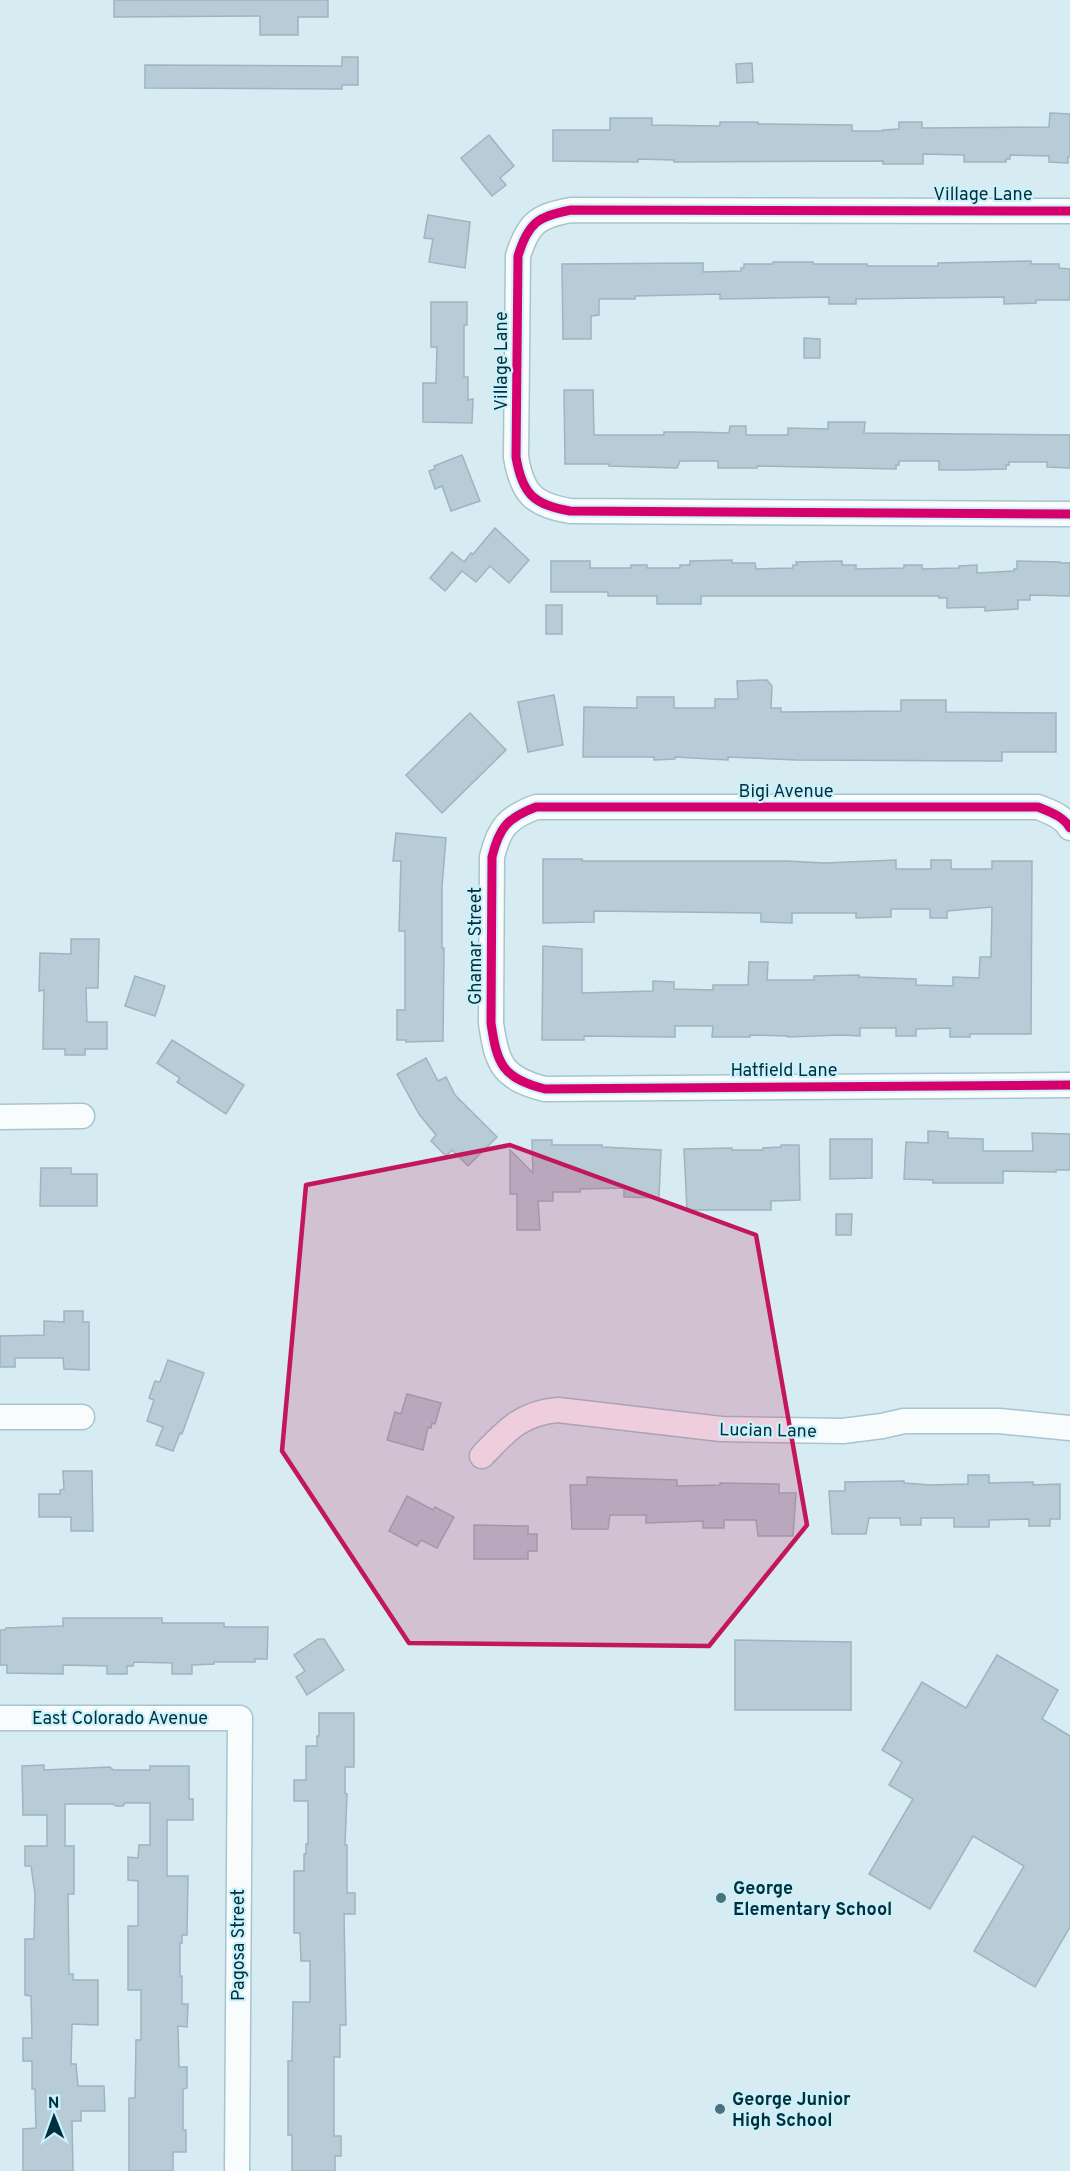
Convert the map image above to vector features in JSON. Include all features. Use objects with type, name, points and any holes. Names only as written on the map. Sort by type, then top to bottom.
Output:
[{"type":"street","name":"Village Lane","points":[[1070,211],[572,210],[553,213],[536,221],[524,236],[518,256],[516,457],[520,479],[531,496],[549,508],[570,511],[1070,514]]},
{"type":"street","name":"Bigi Avenue","points":[[505,824],[519,813],[536,807],[1038,807],[1053,813],[1068,826]]},
{"type":"street","name":"Ghamar Street","points":[[504,1069],[494,1048],[491,1011],[492,857],[496,840],[505,824]]},
{"type":"street","name":"Hatfield Lane","points":[[504,1069],[523,1083],[545,1089],[1070,1085]]},
{"type":"street","points":[[0,1116],[82,1116]]},
{"type":"street","name":"Lucian Lane","points":[[482,1456],[517,1422],[544,1411],[558,1410],[696,1428],[721,1429],[843,1431],[904,1421],[999,1420],[1070,1428]]},
{"type":"street","points":[[0,1417],[82,1417]]},
{"type":"street","name":"East Colorado Avenue","points":[[0,1718],[240,1718]]},
{"type":"street","name":"Pagosa Street","points":[[237,2171],[240,1718]]},
{"type":"highlighted area","points":[[510,1145],[756,1235],[807,1525],[709,1646],[409,1643],[282,1451],[306,1185]]},
{"type":"building","points":[[114,0],[328,0],[328,17],[298,17],[298,35],[260,35],[260,16],[114,17]]},
{"type":"building","points":[[342,57],[358,57],[358,85],[342,85],[342,89],[145,88],[145,65],[342,66]]},
{"type":"building","points":[[752,63],[753,82],[737,83],[736,64]]},
{"type":"building","points":[[1050,113],[1070,114],[1068,163],[1049,162],[1049,156],[1010,155],[1010,159],[1006,159],[1006,162],[964,162],[964,155],[923,154],[923,164],[883,164],[883,161],[674,162],[674,160],[638,159],[638,162],[553,161],[553,130],[610,130],[610,118],[652,118],[652,125],[720,126],[720,122],[758,122],[758,124],[852,125],[852,131],[883,131],[899,129],[899,122],[922,122],[922,128],[1049,127]]},
{"type":"building","points":[[489,135],[514,166],[500,178],[506,185],[492,196],[461,158]]},
{"type":"building","points":[[428,215],[470,222],[465,268],[429,262],[433,239],[424,238]]},
{"type":"building","points":[[1031,261],[1031,264],[1059,264],[1059,268],[1070,269],[1070,300],[1036,300],[1036,303],[1004,304],[1004,297],[856,299],[856,304],[829,304],[829,297],[720,299],[720,294],[635,296],[635,299],[599,299],[599,315],[591,316],[591,339],[563,339],[562,264],[703,263],[703,272],[741,271],[744,264],[773,264],[773,262],[938,266],[938,263]]},
{"type":"building","points":[[431,302],[467,302],[467,325],[464,325],[464,377],[468,377],[468,400],[473,399],[472,423],[423,422],[423,383],[436,383],[437,347],[431,347]]},
{"type":"building","points":[[804,338],[820,339],[820,358],[804,358]]},
{"type":"building","points":[[564,390],[593,390],[594,435],[664,435],[664,432],[729,433],[730,426],[746,426],[746,435],[788,435],[788,428],[828,429],[828,422],[865,422],[864,433],[1070,435],[1070,468],[1047,467],[1047,462],[1009,462],[1006,469],[939,470],[939,461],[899,461],[896,469],[757,466],[757,468],[718,468],[718,461],[680,461],[677,468],[565,464]]},
{"type":"building","points":[[462,455],[480,501],[451,511],[442,486],[435,489],[429,471],[435,469],[434,466]]},
{"type":"building","points":[[495,528],[529,560],[509,583],[490,566],[476,582],[462,571],[445,591],[430,578],[452,552],[464,562]]},
{"type":"building","points":[[732,560],[732,563],[755,563],[756,569],[793,568],[793,565],[797,565],[796,562],[842,561],[842,565],[856,565],[856,569],[904,568],[904,565],[922,565],[922,569],[977,565],[977,573],[1014,571],[1017,569],[1017,561],[1070,563],[1070,596],[1030,595],[1030,600],[1018,600],[1018,609],[985,611],[985,607],[947,608],[947,598],[939,598],[939,596],[701,596],[701,604],[657,604],[657,596],[608,596],[608,592],[551,592],[551,561],[590,561],[590,568],[631,568],[631,565],[647,565],[647,568],[680,568],[680,565],[690,565],[690,561]]},
{"type":"building","points":[[546,605],[562,605],[562,634],[546,634]]},
{"type":"building","points":[[767,680],[772,686],[771,708],[781,708],[781,712],[901,711],[901,700],[946,700],[946,712],[1056,713],[1056,752],[1002,752],[1002,761],[797,760],[728,757],[728,760],[675,757],[675,759],[654,760],[654,757],[583,757],[584,707],[637,708],[637,697],[674,697],[674,708],[715,708],[715,699],[738,699],[737,681]]},
{"type":"building","points":[[554,695],[563,745],[528,752],[518,702]]},
{"type":"building","points":[[470,713],[506,750],[442,813],[406,775]]},
{"type":"building","points":[[396,833],[446,838],[442,887],[443,1041],[406,1042],[406,1040],[397,1040],[397,1010],[405,1010],[405,931],[399,931],[401,861],[393,861]]},
{"type":"building","points":[[543,859],[824,863],[896,860],[896,869],[931,869],[931,860],[951,860],[951,869],[992,869],[992,861],[1032,861],[1031,1034],[970,1034],[970,1037],[950,1037],[950,1028],[916,1029],[916,1036],[896,1036],[896,1028],[860,1028],[860,1036],[712,1037],[713,1026],[675,1026],[675,1037],[584,1036],[584,1040],[542,1040],[543,946],[582,949],[582,993],[653,991],[653,981],[674,982],[674,989],[713,990],[713,985],[748,985],[749,962],[768,962],[767,980],[814,980],[814,976],[859,975],[859,977],[916,979],[916,985],[953,986],[953,977],[979,978],[980,957],[991,957],[992,907],[947,911],[947,918],[930,918],[930,909],[891,909],[891,917],[856,918],[856,913],[792,913],[792,923],[761,922],[761,913],[594,911],[594,922],[543,923]]},
{"type":"building","points":[[71,939],[99,939],[98,988],[86,988],[87,1022],[107,1022],[107,1049],[85,1049],[85,1055],[65,1055],[65,1049],[43,1049],[44,990],[39,991],[40,953],[71,954]]},
{"type":"building","points":[[135,976],[165,986],[155,1016],[125,1006]]},
{"type":"building","points":[[172,1040],[244,1085],[226,1114],[177,1082],[180,1078],[157,1063]]},
{"type":"building","points":[[426,1058],[438,1081],[446,1077],[455,1095],[497,1137],[468,1166],[452,1150],[446,1156],[431,1141],[436,1135],[419,1114],[397,1074]]},
{"type":"building","points":[[928,1131],[948,1132],[948,1138],[983,1139],[983,1151],[1033,1151],[1032,1133],[1070,1134],[1070,1170],[1003,1171],[1003,1183],[933,1183],[933,1180],[904,1179],[906,1142],[928,1143]]},
{"type":"building","points":[[830,1139],[872,1139],[872,1178],[830,1179]]},
{"type":"building","points":[[532,1140],[552,1140],[552,1145],[602,1145],[602,1147],[661,1150],[659,1198],[624,1197],[624,1188],[553,1192],[553,1201],[538,1201],[540,1230],[517,1230],[517,1194],[510,1194],[510,1150],[533,1173]]},
{"type":"building","points":[[781,1145],[799,1145],[800,1200],[771,1201],[771,1210],[687,1210],[684,1149],[763,1150],[763,1148],[781,1147]]},
{"type":"building","points":[[41,1168],[71,1168],[71,1174],[97,1174],[97,1206],[40,1206]]},
{"type":"building","points":[[836,1214],[852,1214],[851,1235],[836,1235]]},
{"type":"building","points":[[64,1311],[83,1311],[83,1322],[89,1322],[89,1370],[64,1369],[63,1358],[15,1358],[15,1367],[0,1367],[0,1336],[44,1335],[44,1321],[64,1322]]},
{"type":"building","points":[[168,1360],[204,1373],[182,1434],[180,1433],[173,1451],[156,1445],[163,1427],[147,1421],[154,1400],[149,1398],[155,1381],[160,1382]]},
{"type":"building","points":[[407,1394],[441,1403],[435,1424],[432,1423],[431,1428],[428,1427],[423,1450],[387,1440],[395,1412],[401,1414]]},
{"type":"building","points":[[63,1471],[92,1471],[93,1531],[71,1531],[71,1517],[39,1517],[39,1494],[60,1494],[60,1490],[64,1489]]},
{"type":"building","points":[[968,1475],[989,1475],[989,1483],[1060,1484],[1060,1519],[1050,1519],[1050,1526],[1029,1526],[1029,1519],[989,1520],[989,1527],[954,1527],[954,1518],[921,1518],[921,1525],[901,1525],[900,1518],[869,1518],[866,1534],[832,1534],[829,1491],[845,1491],[845,1482],[904,1481],[904,1483],[931,1485],[968,1484]]},
{"type":"building","points":[[587,1477],[677,1480],[677,1486],[720,1485],[720,1483],[779,1484],[779,1493],[796,1493],[793,1536],[758,1536],[756,1520],[724,1520],[724,1528],[703,1528],[703,1521],[646,1523],[646,1515],[610,1515],[608,1529],[572,1529],[570,1485],[587,1485]]},
{"type":"building","points":[[407,1496],[433,1510],[435,1507],[454,1517],[437,1548],[421,1540],[417,1546],[389,1531]]},
{"type":"building","points":[[474,1525],[528,1526],[528,1534],[537,1534],[537,1551],[528,1551],[528,1559],[474,1559]]},
{"type":"building","points":[[63,1618],[162,1618],[162,1623],[224,1623],[224,1627],[268,1627],[267,1659],[255,1659],[255,1662],[214,1662],[214,1664],[192,1665],[192,1674],[172,1674],[172,1663],[134,1662],[133,1666],[127,1666],[127,1674],[107,1674],[107,1666],[63,1665],[63,1674],[7,1673],[7,1665],[0,1665],[0,1630],[63,1626]]},
{"type":"building","points":[[318,1639],[324,1639],[344,1670],[307,1695],[296,1677],[305,1671],[294,1655]]},
{"type":"building","points":[[735,1640],[851,1642],[851,1710],[735,1710]]},
{"type":"building","points":[[997,1655],[1058,1690],[1042,1719],[1070,1736],[1070,1927],[1035,1987],[974,1951],[1024,1866],[973,1836],[930,1909],[869,1874],[913,1799],[889,1785],[902,1762],[882,1750],[922,1682],[966,1708]]},
{"type":"building","points":[[319,1713],[354,1713],[354,1767],[345,1767],[345,1793],[347,1794],[345,1845],[347,1845],[347,1893],[355,1893],[355,1914],[344,1914],[346,2025],[340,2025],[340,2057],[334,2057],[334,2136],[341,2136],[341,2156],[335,2156],[335,2171],[292,2171],[292,2135],[288,2135],[288,2061],[292,2061],[293,2002],[310,2002],[310,1961],[301,1961],[300,1933],[294,1933],[294,1871],[304,1871],[304,1854],[306,1854],[306,1844],[308,1844],[308,1801],[294,1801],[294,1780],[306,1780],[306,1746],[317,1746]]},
{"type":"building","points":[[44,1765],[44,1770],[110,1767],[113,1770],[150,1770],[150,1766],[189,1766],[189,1799],[193,1799],[193,1820],[167,1820],[167,1876],[188,1876],[187,1935],[182,1935],[182,1943],[180,1943],[182,2004],[188,2004],[187,2027],[178,2026],[179,2067],[187,2067],[187,2088],[183,2089],[183,2130],[186,2130],[186,2152],[173,2152],[173,2171],[129,2171],[129,2098],[135,2098],[136,2040],[141,2040],[141,1990],[128,1990],[128,1926],[138,1926],[138,1881],[128,1880],[128,1857],[138,1858],[139,1845],[150,1845],[150,1803],[125,1803],[123,1806],[65,1804],[65,1846],[74,1846],[74,1894],[68,1894],[69,1974],[73,1974],[73,1980],[98,1980],[98,2025],[72,2024],[71,2064],[76,2064],[78,2086],[104,2086],[105,2111],[81,2111],[81,2121],[72,2121],[73,2171],[23,2171],[23,2129],[36,2128],[32,2061],[23,2061],[23,2038],[32,2038],[31,1996],[25,1995],[25,1939],[34,1939],[35,1894],[31,1866],[25,1866],[25,1846],[47,1846],[47,1815],[23,1815],[22,1766]]},
{"type":"cycle path","points":[[1070,211],[571,210],[542,218],[530,229],[518,256],[516,457],[522,480],[531,495],[547,505],[570,511],[1070,514]]},
{"type":"cycle path","points":[[1070,828],[1060,817],[1038,807],[536,807],[518,815],[506,825],[501,831],[492,857],[491,1023],[496,1049],[504,1067],[519,1080],[545,1089],[1070,1085]]},
{"type":"place","name":"George Elementary School","points":[[721,1898]]},
{"type":"place","name":"George Junior High School","points":[[720,2109]]}]
